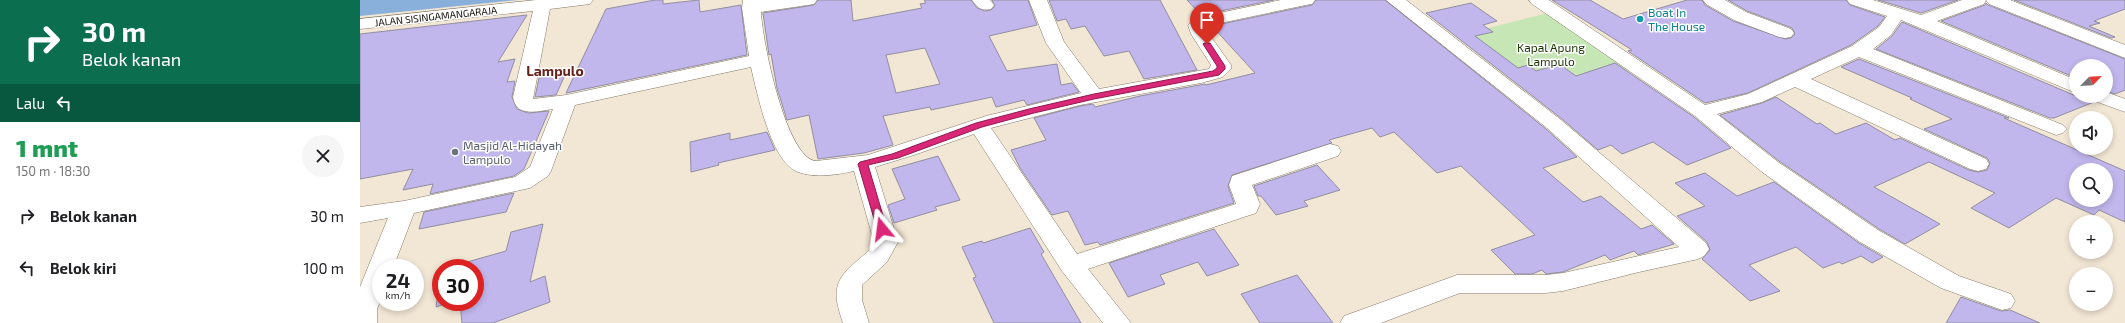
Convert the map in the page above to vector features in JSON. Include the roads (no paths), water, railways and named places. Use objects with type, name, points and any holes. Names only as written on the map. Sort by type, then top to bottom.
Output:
[{"type":"street","name":"JALAN SISINGAMANGARAJA","points":[[360,24],[542,6],[584,0]]},
{"type":"street","points":[[808,0],[751,4],[759,60],[782,138],[791,156],[800,164],[812,168],[863,164],[895,156],[979,125],[1094,96],[1216,73],[1221,69],[1221,66],[1200,34],[1196,25],[1201,22],[1306,0]]},
{"type":"street","points":[[1038,0],[1055,43],[1094,96]]},
{"type":"street","points":[[1223,0],[1237,14]]},
{"type":"street","points":[[1353,323],[1457,284],[1546,284],[1563,282],[1639,263],[1694,252],[1697,249],[1554,124],[1395,0]]},
{"type":"street","points":[[1538,0],[1702,112],[1782,176],[1869,236],[1950,282],[2002,301]]},
{"type":"street","points":[[1712,0],[1740,16],[1785,34]]},
{"type":"street","points":[[1921,21],[1978,0]]},
{"type":"street","points":[[1995,0],[2125,52]]},
{"type":"street","points":[[1865,1],[1897,14],[1921,21],[2069,84]]},
{"type":"street","points":[[542,6],[524,103],[528,106],[566,101],[759,60]]},
{"type":"street","points":[[1702,112],[1755,98],[1797,80],[1859,50],[1885,31],[1897,14]]},
{"type":"street","points":[[1859,50],[2056,128]]},
{"type":"street","points":[[1797,80],[1978,164]]},
{"type":"street","points":[[360,215],[404,208],[522,183],[530,179],[540,172],[566,101]]},
{"type":"street","points":[[2113,101],[2125,106]]},
{"type":"street","points":[[979,125],[1071,265],[1118,323]]},
{"type":"street","points":[[1071,265],[1239,212],[1248,208],[1249,203],[1239,186],[1240,181],[1330,151]]},
{"type":"street","points":[[856,323],[848,294],[849,284],[861,271],[879,256],[885,248],[886,242],[863,164]]},
{"type":"street","points":[[363,314],[404,208]]},
{"type":"water","points":[[360,0],[518,0],[360,16]]},
{"type":"place","name":"Boat In The House","points":[[1640,19]]},
{"type":"place","name":"Masjid Al-Hidayah Lampulo","points":[[455,152]]},
{"type":"district","name":"Lampulo","points":[[555,70]]},
{"type":"park label","name":"Kapal Apung Lampulo","points":[[1551,54]]}]
